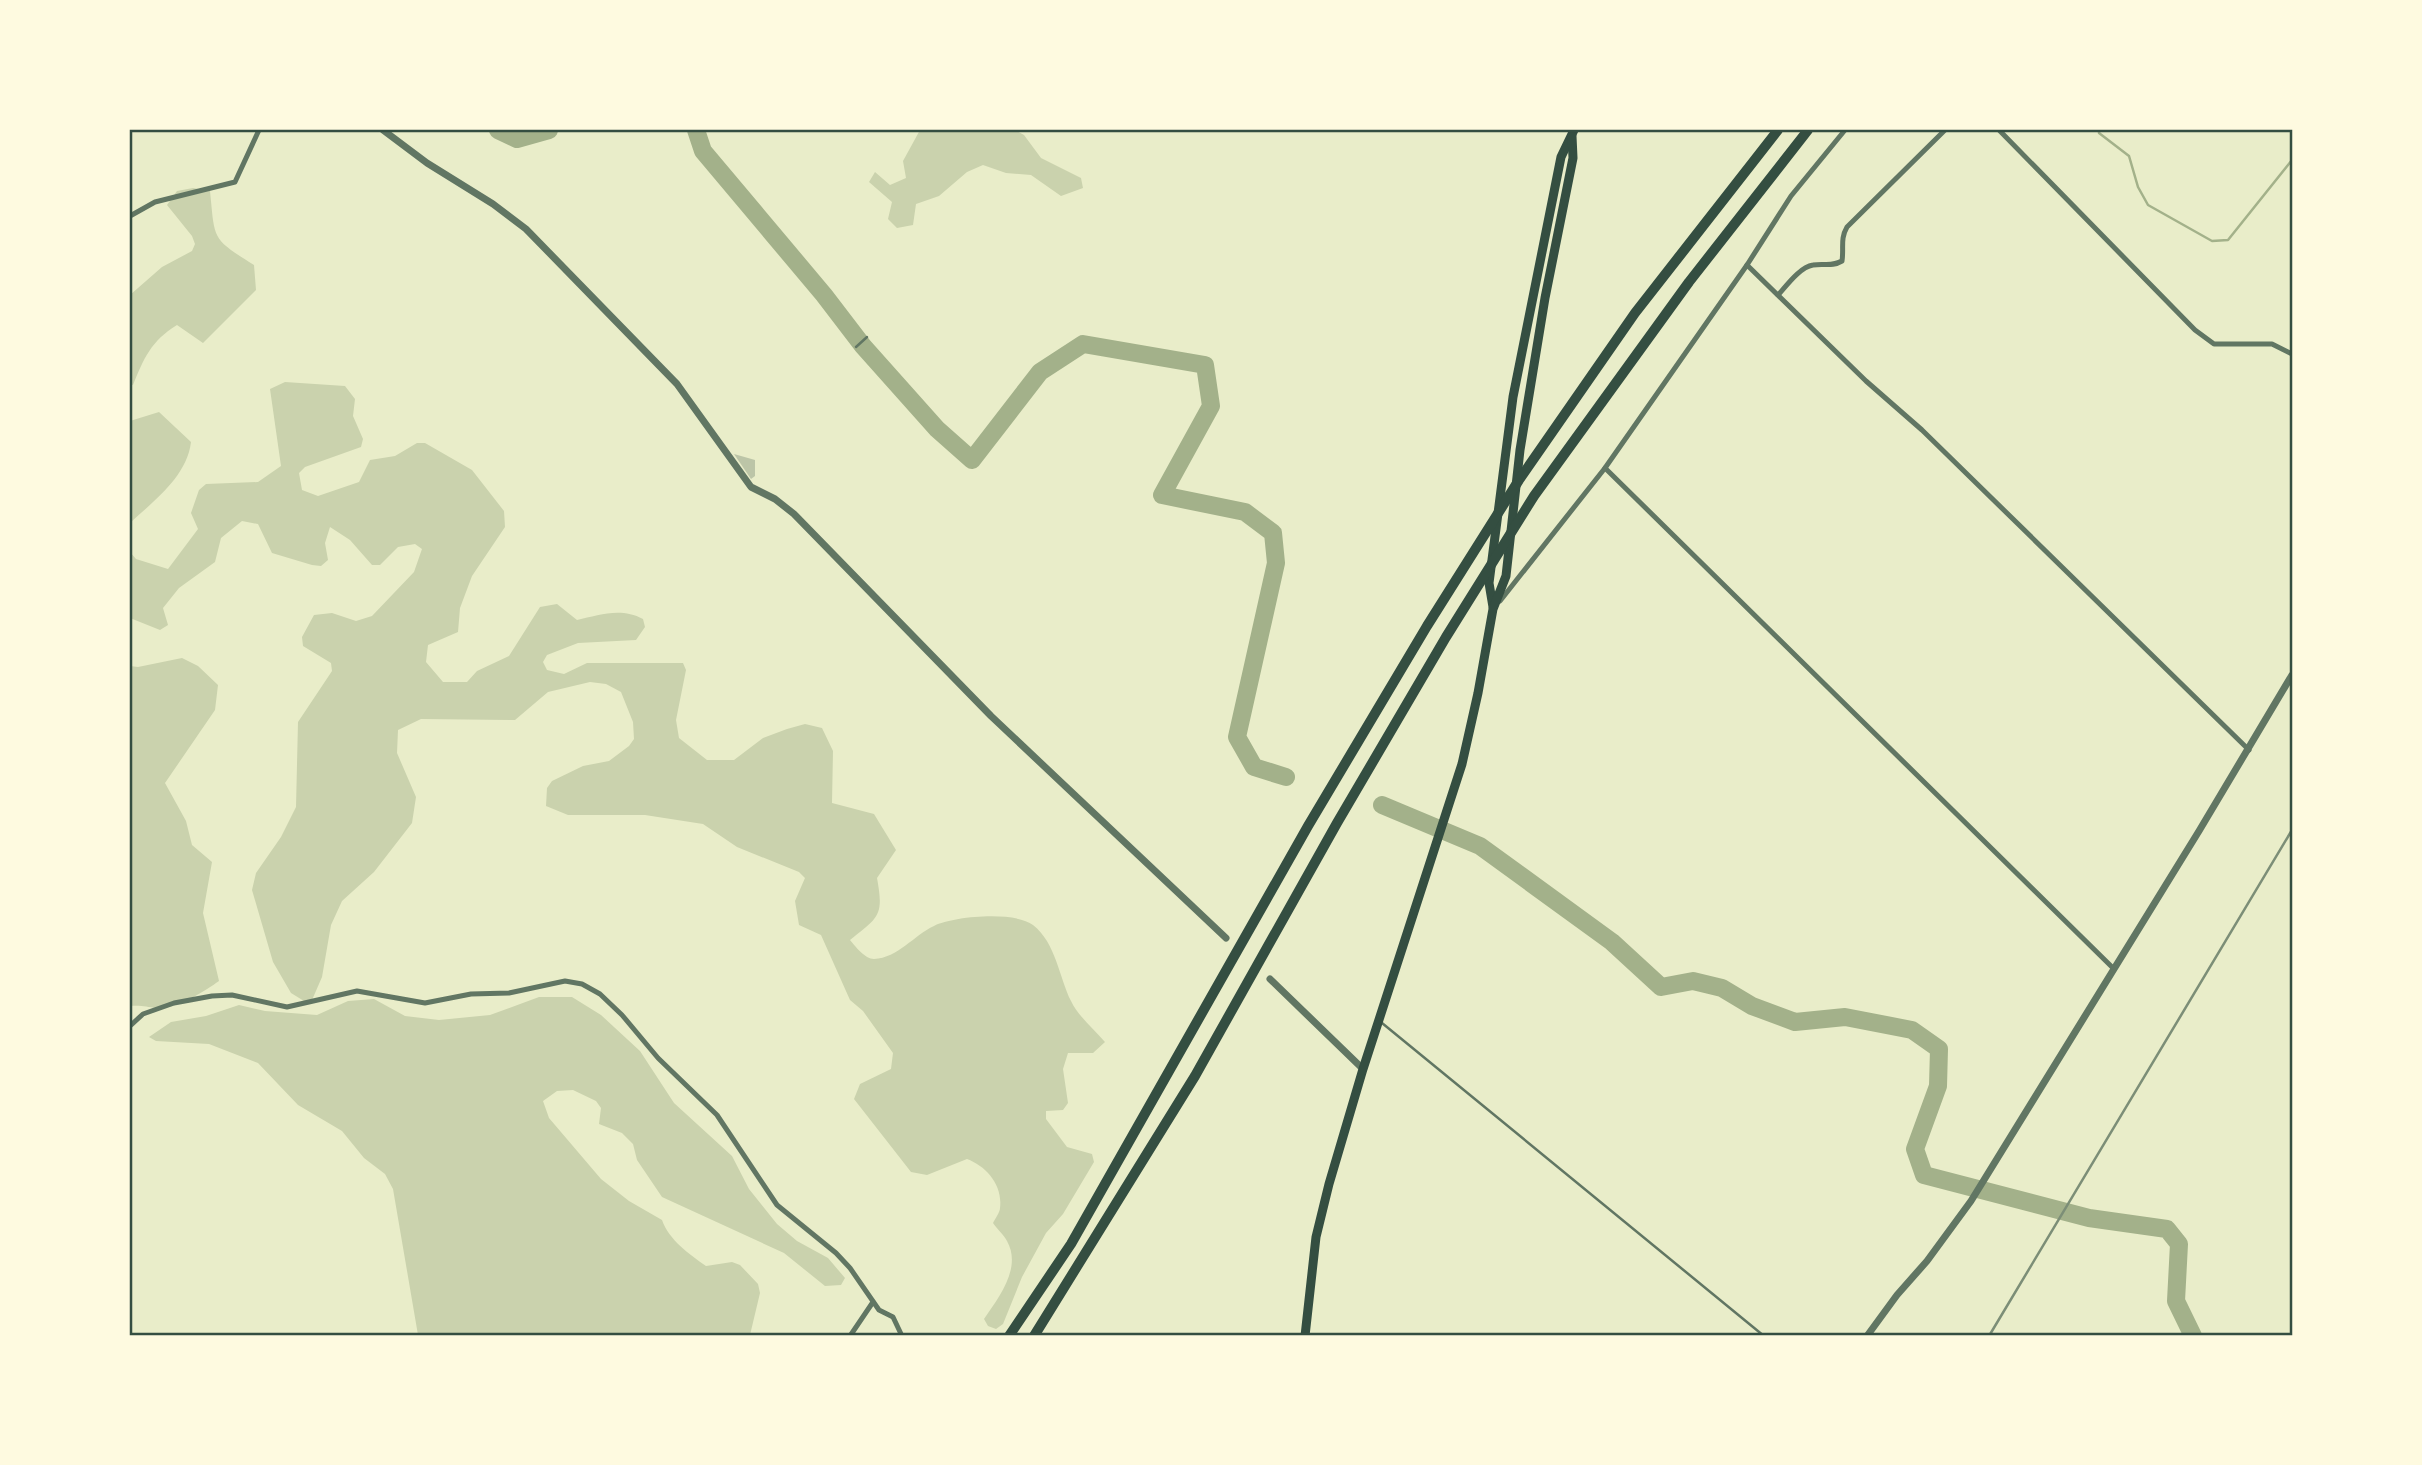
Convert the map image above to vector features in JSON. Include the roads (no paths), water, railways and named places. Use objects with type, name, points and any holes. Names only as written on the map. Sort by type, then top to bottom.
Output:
[{"type":"highway","points":[[1009,1335],[1071,1244],[1308,826],[1427,626],[1520,480],[1635,313],[1778,130]]},
{"type":"highway","points":[[1034,1335],[1195,1076],[1337,823],[1446,637],[1534,496],[1689,282],[1808,130]]},
{"type":"main road","points":[[1493,609],[1489,583],[1513,397],[1561,157],[1573,133]]},
{"type":"main road","points":[[1306,1335],[1316,1237],[1363,1069],[1462,764],[1479,693],[1493,609],[1506,576],[1520,450],[1545,298],[1573,158],[1573,133]]},
{"type":"street","points":[[130,216],[155,202],[236,182],[258,130]]},
{"type":"street","points":[[383,130],[526,229],[677,384],[751,487],[775,499],[794,514],[991,716],[1226,938]]},
{"type":"street","points":[[1493,609],[1605,468],[1747,265],[1791,196],[1845,130]]},
{"type":"street","points":[[1778,295],[1803,269],[1811,265],[1836,265],[1842,261],[1841,236],[1847,227],[1945,130]]},
{"type":"street","points":[[1999,130],[2195,330],[2214,344],[2272,344],[2292,354]]},
{"type":"street","points":[[1747,265],[1866,381],[1931,438],[2249,750]]},
{"type":"street","points":[[1605,468],[2113,968]]},
{"type":"street","points":[[1867,1335],[1971,1202],[2249,750],[2292,675]]},
{"type":"street","points":[[1270,979],[1363,1069]]},
{"type":"street","points":[[130,1026],[143,1014],[174,1003],[212,996],[232,995],[288,1007],[358,991],[425,1003],[471,994],[509,993],[565,981],[582,984],[600,994],[622,1015],[658,1058],[717,1115],[777,1205],[836,1253],[850,1268],[878,1310],[893,1317],[902,1335]]},
{"type":"street","points":[[850,1335],[873,1303]]},
{"type":"lane","points":[[856,347],[867,337]]},
{"type":"lane","points":[[1380,1020],[1764,1335]]},
{"type":"waterway","points":[[498,130],[517,139],[549,130]]},
{"type":"waterway","points":[[696,130],[703,151],[824,295],[863,346],[937,429],[972,460],[1040,372],[1083,344],[1205,365],[1211,406],[1162,495],[1245,512],[1273,533],[1276,563],[1237,737],[1254,767],[1286,777]]},
{"type":"waterway","points":[[2099,130],[2099,133],[2129,156],[2138,187],[2148,205],[2212,241],[2228,240],[2292,160]]},
{"type":"waterway","points":[[1382,805],[1480,846],[1612,942],[1661,987],[1693,981],[1722,988],[1752,1006],[1795,1022],[1845,1017],[1912,1030],[1939,1049],[1938,1086],[1915,1149],[1924,1175],[2089,1218],[2167,1229],[2179,1244],[2176,1301],[2193,1336]]},
{"type":"railway","points":[[1989,1336],[2292,830]]}]
